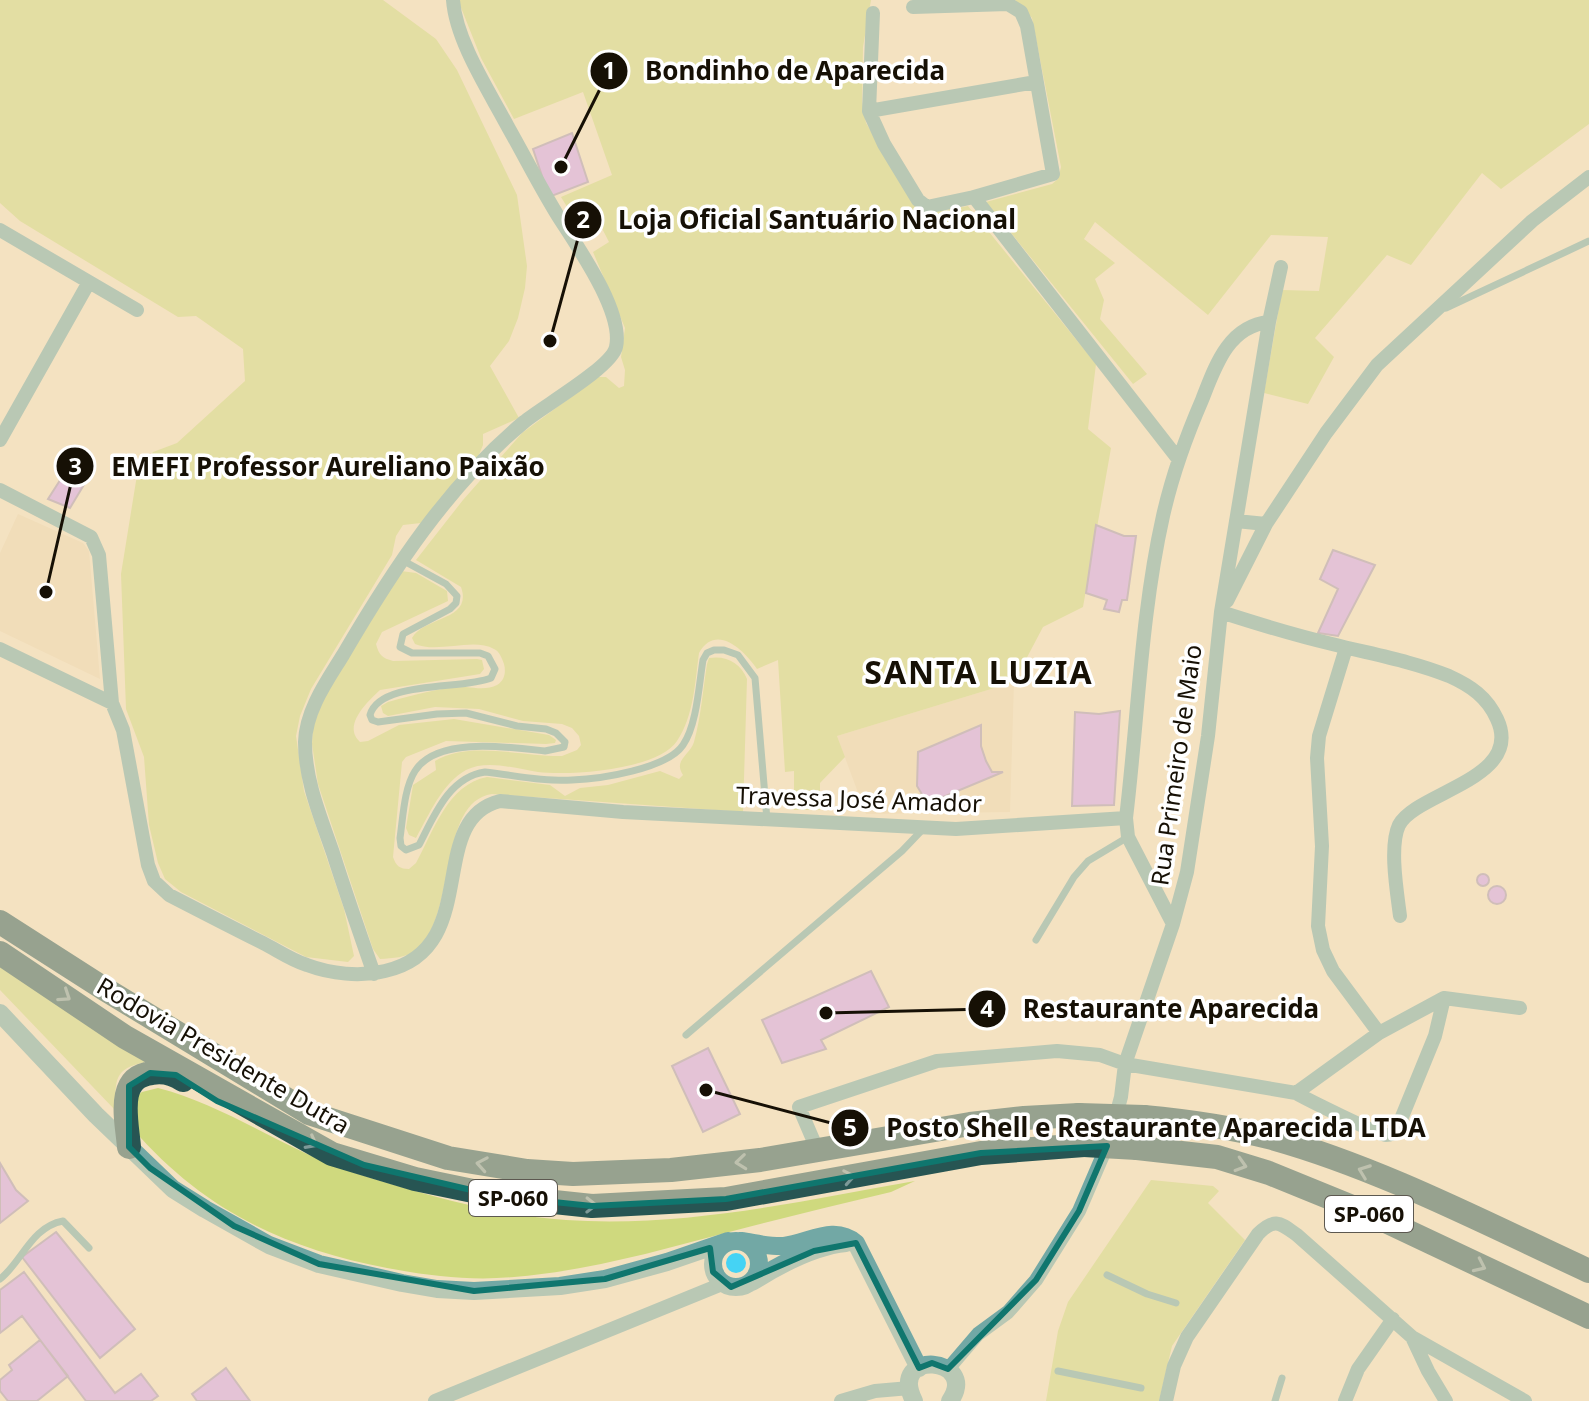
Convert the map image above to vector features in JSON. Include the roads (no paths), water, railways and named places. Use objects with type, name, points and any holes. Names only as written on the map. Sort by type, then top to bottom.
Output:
[{"type":"highway","name":"Rodovia Presidente Dutra","points":[[0,922],[115,996],[309,1113],[448,1158],[527,1171],[573,1174],[671,1170],[760,1160],[970,1124],[1079,1115],[1144,1117],[1224,1127],[1272,1138],[1320,1154],[1491,1225],[1589,1271]]},
{"type":"highway","name":"Rodovia Presidente Dutra","points":[[0,953],[125,1037],[332,1154],[415,1179],[497,1196],[592,1206],[726,1199],[981,1153],[1084,1145],[1217,1157],[1269,1173],[1377,1217],[1589,1317]]},
{"type":"highway","points":[[129,1147],[126,1109],[129,1086],[134,1080],[150,1073],[176,1075],[217,1101],[275,1122]]},
{"type":"street","points":[[0,490],[91,537],[99,555],[112,703],[123,730],[148,865],[154,881],[160,888],[307,965],[345,974],[374,974],[310,781],[305,739],[308,720],[318,697],[401,560],[499,444],[525,421],[609,361],[617,344],[615,326],[590,266],[536,179],[489,91],[468,50],[453,0]]},
{"type":"street","points":[[873,13],[869,111],[884,144],[918,200],[927,207],[1053,174],[1027,26],[1021,12],[1008,4],[913,7]]},
{"type":"street","points":[[869,111],[1036,82]]},
{"type":"street","points":[[1400,916],[1395,847],[1397,829],[1401,821],[1417,808],[1458,788],[1484,768],[1498,748],[1499,725],[1484,696],[1437,672],[1292,635],[1221,612],[1266,524],[1326,433],[1377,365],[1550,204],[1589,177]]},
{"type":"street","points":[[974,197],[1179,460]]},
{"type":"street","points":[[0,230],[137,310]]},
{"type":"street","name":"Rua Primeiro de Maio","points":[[954,1389],[978,1334],[1008,1312],[1036,1280],[1079,1211],[1100,1168],[1121,1097],[1125,1064],[1173,924],[1187,872],[1206,751],[1221,612],[1281,267]]},
{"type":"street","points":[[0,440],[89,282]]},
{"type":"street","points":[[1173,924],[1128,837],[1126,818],[1155,560],[1179,460],[1224,351],[1234,337],[1248,326],[1269,322]]},
{"type":"street","points":[[1236,521],[1266,524]]},
{"type":"street","points":[[1346,648],[1319,736],[1317,758],[1322,846],[1318,926],[1323,950],[1333,971],[1379,1033]]},
{"type":"street","points":[[0,649],[112,703]]},
{"type":"street","name":"Travessa José Amador","points":[[374,974],[407,963],[430,946],[438,935],[465,829],[477,811],[500,801],[623,812],[956,829],[1126,818]]},
{"type":"street","points":[[817,1149],[799,1107],[937,1061],[1033,1051],[1100,1055],[1125,1064],[1296,1093],[1386,1135],[1397,1129],[1435,1036],[1444,998]]},
{"type":"street","points":[[1296,1093],[1379,1033],[1444,998],[1520,1008]]},
{"type":"street","points":[[0,1013],[173,1189],[269,1245],[319,1264],[362,1275],[437,1289],[474,1291],[560,1286],[605,1279],[734,1241],[780,1246],[831,1234],[850,1238],[856,1243],[919,1368]]},
{"type":"street","points":[[1166,1401],[1174,1366],[1187,1337],[1258,1234],[1267,1225],[1282,1224],[1412,1337],[1525,1401]]},
{"type":"street","points":[[720,1282],[712,1263],[714,1253],[734,1241]]},
{"type":"street","points":[[734,1241],[754,1249],[759,1263],[755,1278],[749,1283]]},
{"type":"street","points":[[667,1262],[693,1264],[731,1287],[749,1283],[771,1269],[814,1251],[842,1243],[856,1243]]},
{"type":"street","points":[[435,1401],[720,1282]]},
{"type":"street","points":[[1345,1401],[1358,1369],[1393,1319]]},
{"type":"street","points":[[1412,1337],[1446,1401]]},
{"type":"street","points":[[841,1401],[875,1391],[912,1394],[912,1376],[919,1368],[933,1363],[954,1389]]},
{"type":"lane","points":[[1427,316],[1589,241]]},
{"type":"lane","points":[[401,560],[446,584],[457,596],[456,603],[450,609],[403,634],[400,647],[412,653],[480,653],[488,656],[495,669],[491,678],[483,682],[438,685],[380,701],[372,709],[372,720],[378,722],[466,713],[517,726],[546,729],[565,742],[564,747],[545,751],[464,746],[435,754],[423,761],[410,782],[400,838],[401,846],[406,850],[419,845],[450,792],[474,773],[570,781],[602,777],[671,756],[682,747],[690,731],[703,660],[707,653],[714,650],[738,655],[755,678],[767,820]]},
{"type":"lane","points":[[686,1035],[902,851],[924,828]]},
{"type":"lane","points":[[1036,940],[1074,877],[1088,861],[1128,837]]},
{"type":"lane","points":[[0,1279],[11,1270],[27,1243],[57,1222],[63,1221],[71,1226],[89,1248]]},
{"type":"lane","points":[[1107,1275],[1147,1294],[1176,1303]]},
{"type":"lane","points":[[1058,1371],[1141,1388]]},
{"type":"lane","points":[[1275,1401],[1282,1378]]},
{"type":"water","points":[[736,1253],[743,1256],[746,1263],[743,1270],[736,1273],[729,1270],[726,1263],[729,1256]]},
{"type":"place","name":"Bondinho de Aparecida","points":[[561,167]]},
{"type":"place","name":"Loja Oficial Santuário Nacional","points":[[550,341]]},
{"type":"place","name":"EMEFI Professor Aureliano Paixão","points":[[46,592]]},
{"type":"place","name":"Restaurante Aparecida","points":[[826,1013]]},
{"type":"place","name":"Posto Shell e Restaurante Aparecida LTDA","points":[[706,1090]]},
{"type":"district","name":"SANTA LUZIA","points":[[979,673]]}]
